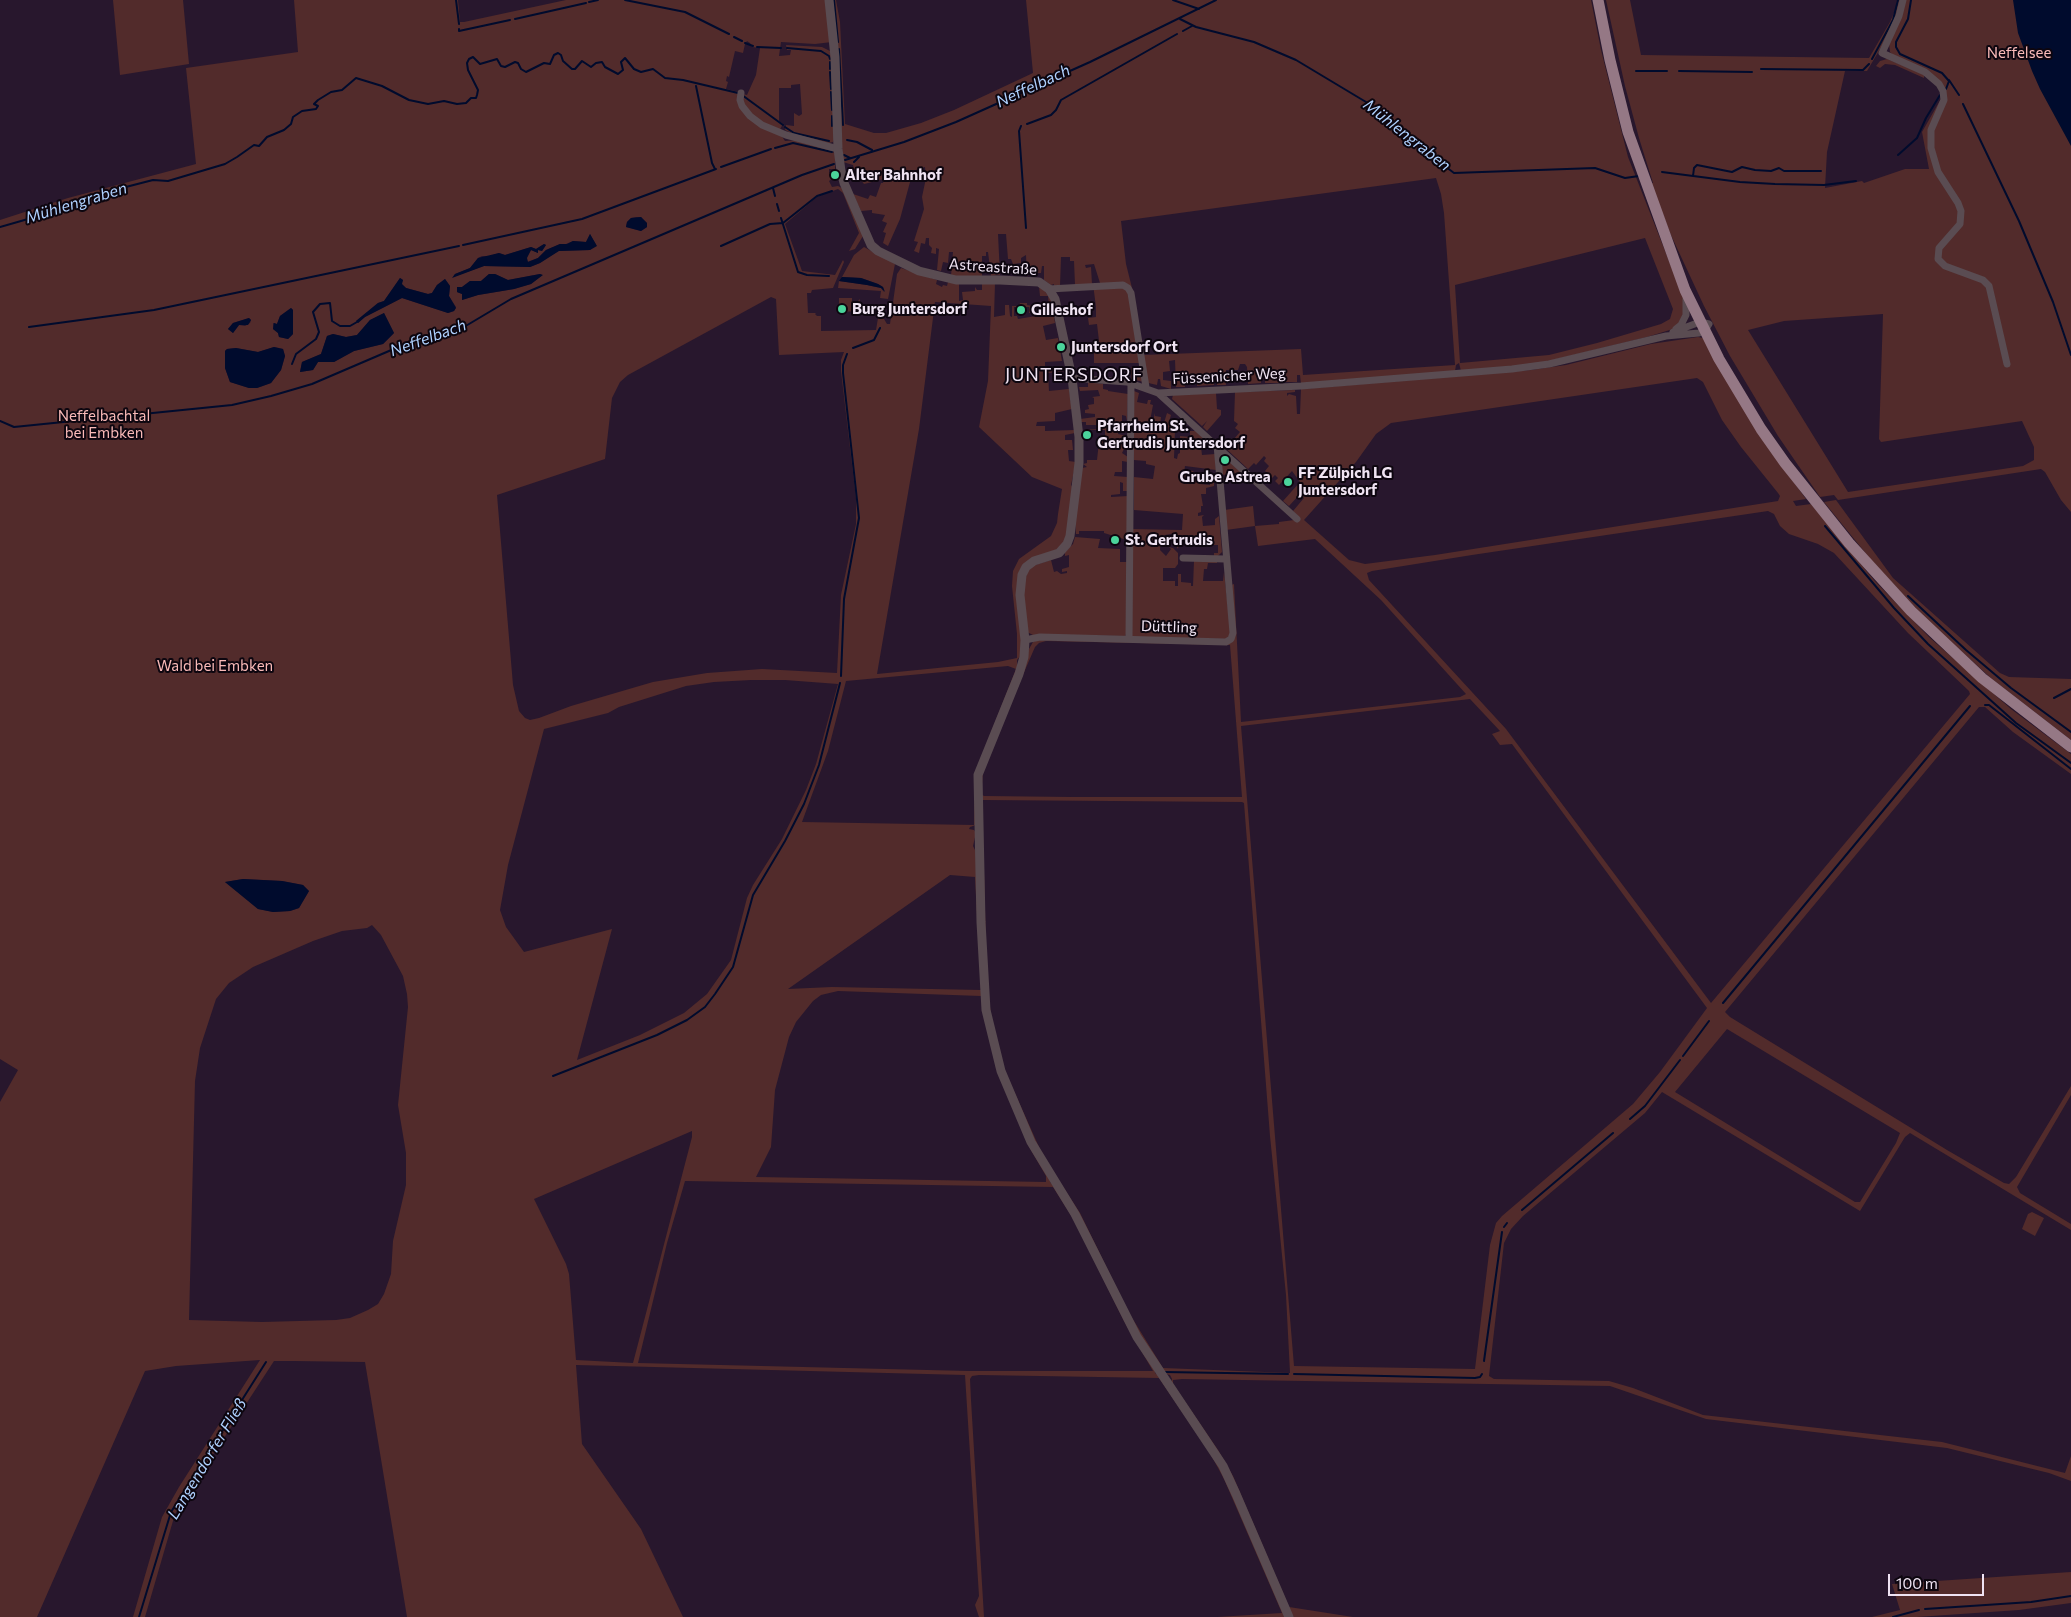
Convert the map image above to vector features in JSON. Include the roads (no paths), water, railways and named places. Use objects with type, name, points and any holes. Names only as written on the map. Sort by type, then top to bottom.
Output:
[{"type":"main road","points":[[1598,0],[1618,97],[1636,157],[1685,290],[1705,326]]},
{"type":"main road","points":[[1661,227],[1719,359],[1761,429],[1785,463],[1881,580],[1940,640],[2004,696],[2071,747]]},
{"type":"street","name":"Astreastraße","points":[[829,0],[835,52],[838,149],[844,183],[867,239],[878,251],[914,270],[960,280],[1034,281],[1044,284],[1055,299],[1072,378],[1080,454],[1070,536],[1067,544],[1060,552],[1034,561],[1024,571],[1020,595],[1025,640],[1024,657],[1019,674],[982,762],[978,780],[984,993],[987,1015],[997,1056],[1032,1142],[1075,1214],[1128,1320],[1226,1472],[1289,1617]]},
{"type":"street","points":[[1903,0],[1899,16],[1882,53],[1928,74],[1941,87],[1945,97],[1931,127],[1931,148],[1935,166],[1958,203],[1961,215],[1958,228],[1939,248],[1938,258],[1945,266],[1983,280],[1989,286],[2007,364]]},
{"type":"street","points":[[741,95],[741,104],[744,109],[762,125],[786,135],[838,149]]},
{"type":"street","points":[[1049,289],[1123,285],[1128,288],[1146,388]]},
{"type":"street","points":[[1666,336],[1681,325],[1687,311],[1685,290]]},
{"type":"street","points":[[1673,332],[1705,326]]},
{"type":"street","points":[[1666,336],[1696,334],[1705,326]]},
{"type":"street","name":"Füssenicher Weg","points":[[1158,393],[1301,386],[1458,374],[1549,364],[1666,336]]},
{"type":"street","points":[[1072,378],[1131,383],[1158,393],[1297,519]]},
{"type":"street","points":[[1129,639],[1131,383]]},
{"type":"street","name":"Düttling","points":[[1025,640],[1040,638],[1226,642],[1230,640],[1233,633],[1217,445]]},
{"type":"street","points":[[1183,558],[1226,559]]},
{"type":"water","points":[[2013,0],[2071,0],[2071,146],[2032,71],[2018,33]]},
{"type":"water","points":[[641,217],[647,223],[647,227],[641,231],[626,227],[627,222],[631,218]]},
{"type":"water","points":[[590,234],[597,246],[590,250],[559,251],[530,267],[484,266],[452,278],[455,274],[470,268],[478,258],[499,253],[505,255],[531,247],[536,249],[544,244],[546,245],[542,251],[538,250],[538,253],[531,250],[527,258],[528,262],[538,258],[546,250],[560,244],[567,244],[573,241],[586,242]]},
{"type":"water","points":[[489,274],[495,274],[508,280],[543,275],[531,284],[462,300],[462,294],[457,292],[457,287],[462,287],[470,281],[481,281]]},
{"type":"water","points":[[842,277],[861,278],[878,284],[883,287],[885,292],[881,288],[839,281]]},
{"type":"water","points":[[400,278],[403,280],[402,284],[406,288],[428,294],[432,293],[437,285],[445,279],[450,286],[449,296],[456,308],[448,313],[402,298],[365,317],[358,323],[356,321],[378,303],[384,301]]},
{"type":"water","points":[[291,308],[293,310],[293,334],[288,339],[279,337],[278,333],[273,329],[274,323],[277,324],[280,316]]},
{"type":"water","points":[[384,313],[394,333],[383,344],[354,351],[334,362],[318,362],[313,370],[300,372],[302,362],[321,354],[327,336],[333,334],[346,337],[357,335],[370,320]]},
{"type":"water","points":[[249,318],[251,320],[248,325],[239,325],[233,333],[228,329],[233,323]]},
{"type":"water","points":[[274,347],[283,349],[285,356],[281,370],[271,383],[257,388],[249,388],[230,382],[225,368],[225,351],[227,349],[236,348],[258,352]]},
{"type":"water","points":[[243,879],[282,881],[303,885],[309,891],[299,908],[290,911],[273,912],[258,909],[225,882]]},
{"type":"waterway","points":[[456,0],[459,24]]},
{"type":"waterway","points":[[589,2],[598,0]]},
{"type":"waterway","points":[[625,0],[685,12],[729,34]]},
{"type":"waterway","points":[[834,0],[838,42]]},
{"type":"waterway","points":[[1173,0],[1199,9]]},
{"type":"waterway","name":"Neffelbach","points":[[845,160],[904,142],[956,122],[1090,62],[1216,0]]},
{"type":"waterway","points":[[1872,59],[1893,20],[1898,0]]},
{"type":"waterway","name":"Mühlengraben","points":[[1911,0],[1908,19],[1896,42],[1896,47],[1900,54],[1942,73],[1949,81],[1946,89]]},
{"type":"waterway","points":[[515,19],[586,3]]},
{"type":"waterway","name":"Mühlengraben","points":[[1180,19],[1196,27],[1254,42],[1296,60],[1371,105],[1379,116],[1454,173],[1595,168],[1625,178],[1639,176]]},
{"type":"waterway","points":[[459,29],[459,31],[510,20]]},
{"type":"waterway","points":[[1183,31],[1192,26]]},
{"type":"waterway","points":[[1027,124],[1051,115],[1061,100],[1177,34]]},
{"type":"waterway","points":[[734,37],[742,41]]},
{"type":"waterway","points":[[745,43],[753,46]]},
{"type":"waterway","points":[[757,47],[781,48]]},
{"type":"waterway","points":[[787,48],[821,51],[829,56],[830,59]]},
{"type":"waterway","points":[[839,49],[843,125]]},
{"type":"waterway","points":[[0,227],[28,219],[83,198],[153,180],[168,181],[225,164],[254,145],[259,146],[267,137],[284,130],[291,124],[293,117],[302,111],[316,109],[318,106],[314,104],[318,100],[331,92],[342,90],[356,78],[382,86],[409,100],[428,104],[444,101],[457,104],[466,103],[471,98],[476,98],[478,90],[468,70],[467,63],[469,59],[473,57],[480,64],[497,59],[501,66],[505,67],[515,62],[526,72],[544,63],[550,64],[554,55],[558,53],[563,61],[572,69],[575,69],[582,61],[591,67],[596,63],[602,62],[605,67],[618,74],[623,70],[621,62],[625,58],[634,69],[641,72],[653,69],[665,78],[683,80],[738,93]]},
{"type":"waterway","points":[[830,62],[830,69]]},
{"type":"waterway","points":[[1761,69],[1863,70],[1869,64]]},
{"type":"waterway","points":[[1636,71],[1667,71]]},
{"type":"waterway","points":[[1679,71],[1752,72]]},
{"type":"waterway","points":[[830,72],[831,89]]},
{"type":"waterway","points":[[1949,80],[1959,95]]},
{"type":"waterway","points":[[696,86],[712,163],[715,169]]},
{"type":"waterway","points":[[831,92],[832,110]]},
{"type":"waterway","points":[[742,95],[783,125]]},
{"type":"waterway","name":"Mühlengraben","points":[[1898,155],[1917,138],[1940,95]]},
{"type":"waterway","points":[[1963,104],[2019,221],[2053,302],[2071,355]]},
{"type":"waterway","points":[[832,116],[832,126]]},
{"type":"waterway","points":[[1021,126],[1019,131],[1026,228]]},
{"type":"waterway","points":[[785,127],[794,133],[829,141]]},
{"type":"waterway","points":[[847,140],[857,142],[872,150]]},
{"type":"waterway","points":[[775,148],[793,143],[832,152]]},
{"type":"waterway","points":[[721,167],[771,149]]},
{"type":"waterway","name":"Neffelbach","points":[[844,155],[850,158]]},
{"type":"waterway","name":"Neffelbach","points":[[854,162],[859,157]]},
{"type":"waterway","name":"Neffelbach","points":[[0,421],[14,427],[232,405],[312,384],[410,342],[464,327],[511,299],[802,175],[834,164]]},
{"type":"waterway","points":[[1693,176],[1694,168],[1697,165],[1732,172],[1742,167],[1771,171],[1779,168],[1784,171],[1821,171]]},
{"type":"waterway","points":[[463,245],[582,219],[716,169]]},
{"type":"waterway","name":"Mühlengraben","points":[[1662,172],[1740,182],[1775,184],[1824,185],[1856,181]]},
{"type":"waterway","points":[[773,188],[775,196]]},
{"type":"waterway","points":[[721,246],[770,224],[783,223],[817,196],[832,191]]},
{"type":"waterway","points":[[777,204],[779,211]]},
{"type":"waterway","points":[[781,218],[798,272],[807,275],[829,276]]},
{"type":"waterway","points":[[29,327],[154,310],[459,246]]},
{"type":"waterway","points":[[292,364],[296,354],[316,339],[319,332],[313,312],[320,304],[330,303],[332,321],[340,326],[350,326],[357,322]]},
{"type":"waterway","points":[[853,348],[874,340],[880,328]]},
{"type":"waterway","points":[[841,676],[844,599],[859,518],[843,373],[843,365],[847,354]]},
{"type":"waterway","points":[[1825,526],[1894,608],[1928,644],[2016,723],[2071,763]]},
{"type":"waterway","points":[[1908,596],[1966,650],[2011,688],[2071,732]]},
{"type":"waterway","points":[[553,1076],[657,1035],[687,1020],[705,1007],[715,994],[733,967],[753,895],[785,841],[804,804],[819,765],[840,683]]},
{"type":"waterway","points":[[2054,698],[2071,689]]},
{"type":"waterway","points":[[1985,705],[1989,705],[2071,769]]},
{"type":"waterway","points":[[1723,1003],[1970,706]]},
{"type":"waterway","points":[[1683,1056],[1709,1021]]},
{"type":"waterway","points":[[1630,1119],[1645,1106],[1680,1060]]},
{"type":"waterway","points":[[1522,1210],[1613,1133]]},
{"type":"waterway","points":[[1504,1227],[1507,1223]]},
{"type":"waterway","points":[[1484,1361],[1502,1232]]},
{"type":"waterway","name":"Langendorfer Fließ","points":[[139,1617],[171,1512],[266,1362]]},
{"type":"waterway","points":[[1164,1372],[1288,1374]]},
{"type":"waterway","points":[[1294,1374],[1475,1378],[1480,1377],[1482,1374]]},
{"type":"waterway","points":[[1925,1609],[2031,1602],[2071,1596]]},
{"type":"waterway","points":[[1893,1617],[1919,1610]]},
{"type":"place","name":"Alter Bahnhof","points":[[835,175]]},
{"type":"place","name":"Burg Juntersdorf","points":[[842,309]]},
{"type":"place","name":"Gilleshof","points":[[1021,310]]},
{"type":"place","name":"Juntersdorf Ort","points":[[1061,347]]},
{"type":"place","name":"Pfarrheim St. Gertrudis Juntersdorf","points":[[1087,435]]},
{"type":"place","name":"Grube Astrea","points":[[1225,460]]},
{"type":"place","name":"FF Zülpich LG Juntersdorf","points":[[1288,482]]},
{"type":"place","name":"St. Gertrudis","points":[[1115,540]]},
{"type":"district","name":"JUNTERSDORF","points":[[1074,375]]},
{"type":"park label","name":"Neffelsee","points":[[2019,53]]},
{"type":"park label","name":"Neffelbachtal bei Embken","points":[[104,424]]},
{"type":"park label","name":"Wald bei Embken","points":[[215,666]]}]
